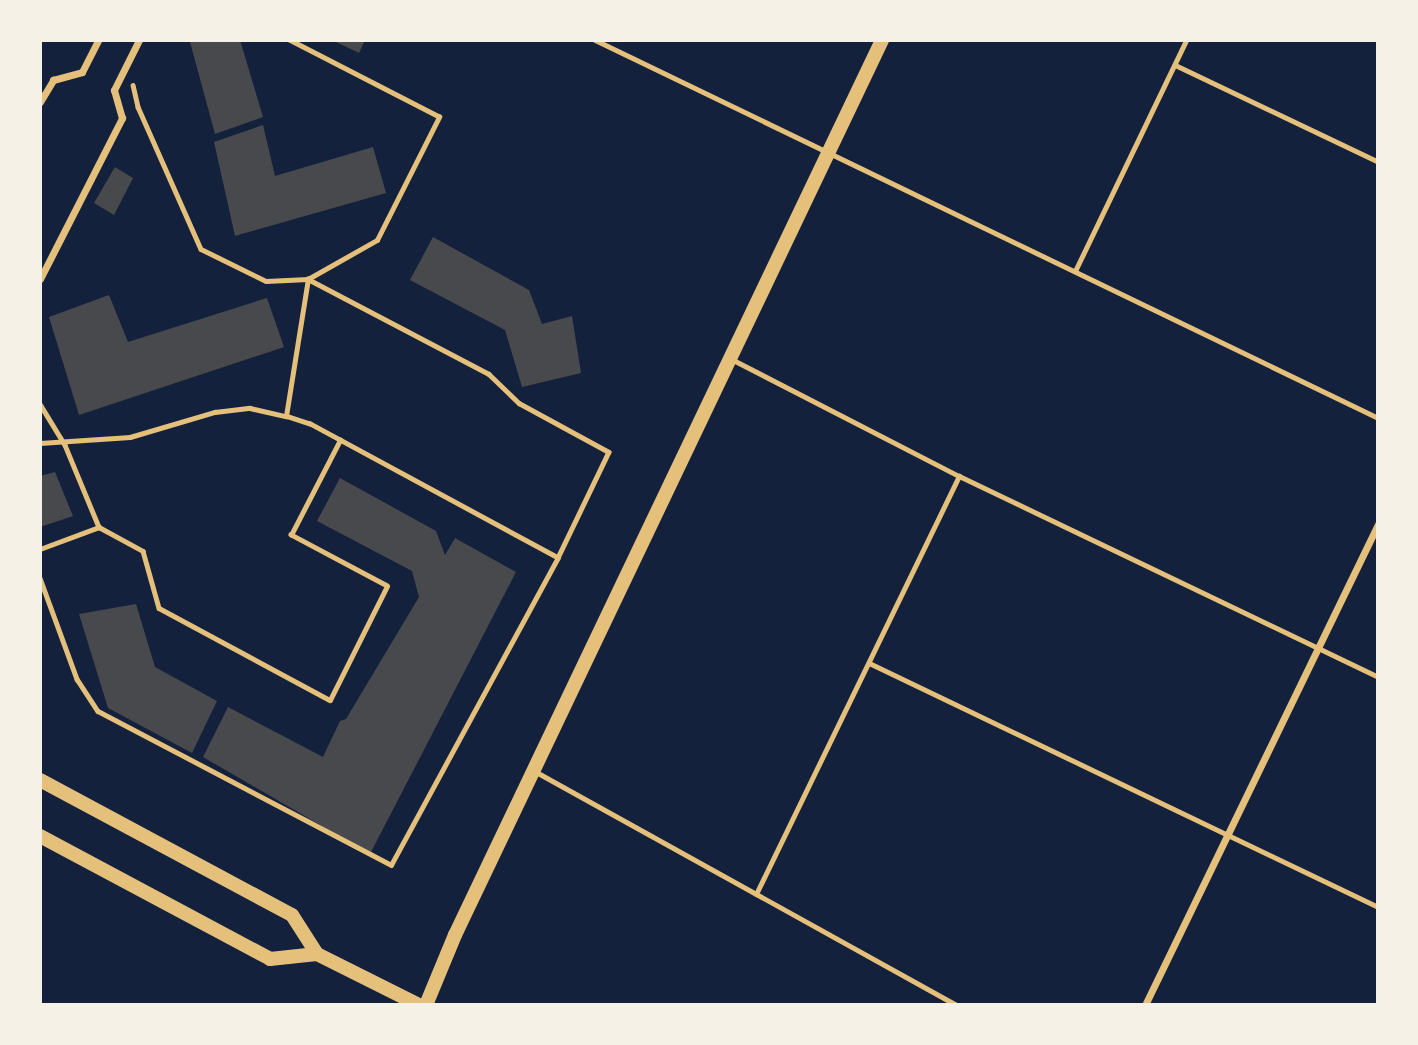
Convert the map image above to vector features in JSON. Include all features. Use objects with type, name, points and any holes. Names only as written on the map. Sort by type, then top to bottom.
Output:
[{"type":"main road","points":[[426,1005],[455,934],[536,772],[882,40]]},
{"type":"main road","points":[[40,780],[292,915],[317,954],[419,1005]]},
{"type":"main road","points":[[40,836],[270,959],[317,954]]},
{"type":"street","points":[[40,102],[53,79],[82,72],[98,40]]},
{"type":"street","points":[[40,279],[122,118],[114,90],[139,40]]},
{"type":"street","points":[[1145,1005],[1378,524]]},
{"type":"lane","points":[[595,40],[1378,418]]},
{"type":"lane","points":[[1075,271],[1186,40]]},
{"type":"lane","points":[[1175,65],[1378,162]]},
{"type":"lane","points":[[730,358],[959,476],[1378,677]]},
{"type":"lane","points":[[756,894],[959,476]]},
{"type":"lane","points":[[869,663],[1378,907]]},
{"type":"lane","points":[[536,772],[957,1005]]},
{"type":"path","points":[[138,107],[201,249],[266,281],[308,279],[377,240],[439,117],[289,40]]},
{"type":"path","points":[[286,416],[308,279]]},
{"type":"path","points":[[40,578],[77,680],[98,711],[391,866],[558,558],[609,452],[519,403],[489,374],[308,279]]},
{"type":"path","points":[[40,404],[65,445],[99,527],[143,551],[159,608],[330,700],[387,586],[291,535],[340,440]]},
{"type":"path","points":[[40,443],[65,445],[130,437],[215,412],[250,408],[286,416],[340,440],[558,558]]},
{"type":"path","points":[[40,550],[99,527]]},
{"type":"building","points":[[240,40],[263,117],[215,134],[190,42]]},
{"type":"building","points":[[332,40],[365,40],[359,53]]},
{"type":"building","points":[[263,125],[275,176],[373,147],[386,193],[235,236],[214,142]]},
{"type":"building","points":[[115,167],[133,178],[114,215],[94,203]]},
{"type":"building","points":[[433,237],[529,290],[542,324],[572,316],[581,373],[522,387],[505,330],[410,280]]},
{"type":"building","points":[[109,295],[128,342],[267,298],[284,347],[79,415],[49,317]]},
{"type":"building","points":[[55,472],[73,516],[40,527],[40,476]]},
{"type":"building","points":[[340,478],[436,531],[445,555],[455,538],[516,572],[370,854],[203,757],[228,707],[323,757],[340,721],[346,719],[419,597],[412,571],[317,521]]},
{"type":"building","points":[[136,604],[155,667],[217,701],[192,753],[108,708],[79,614]]}]
